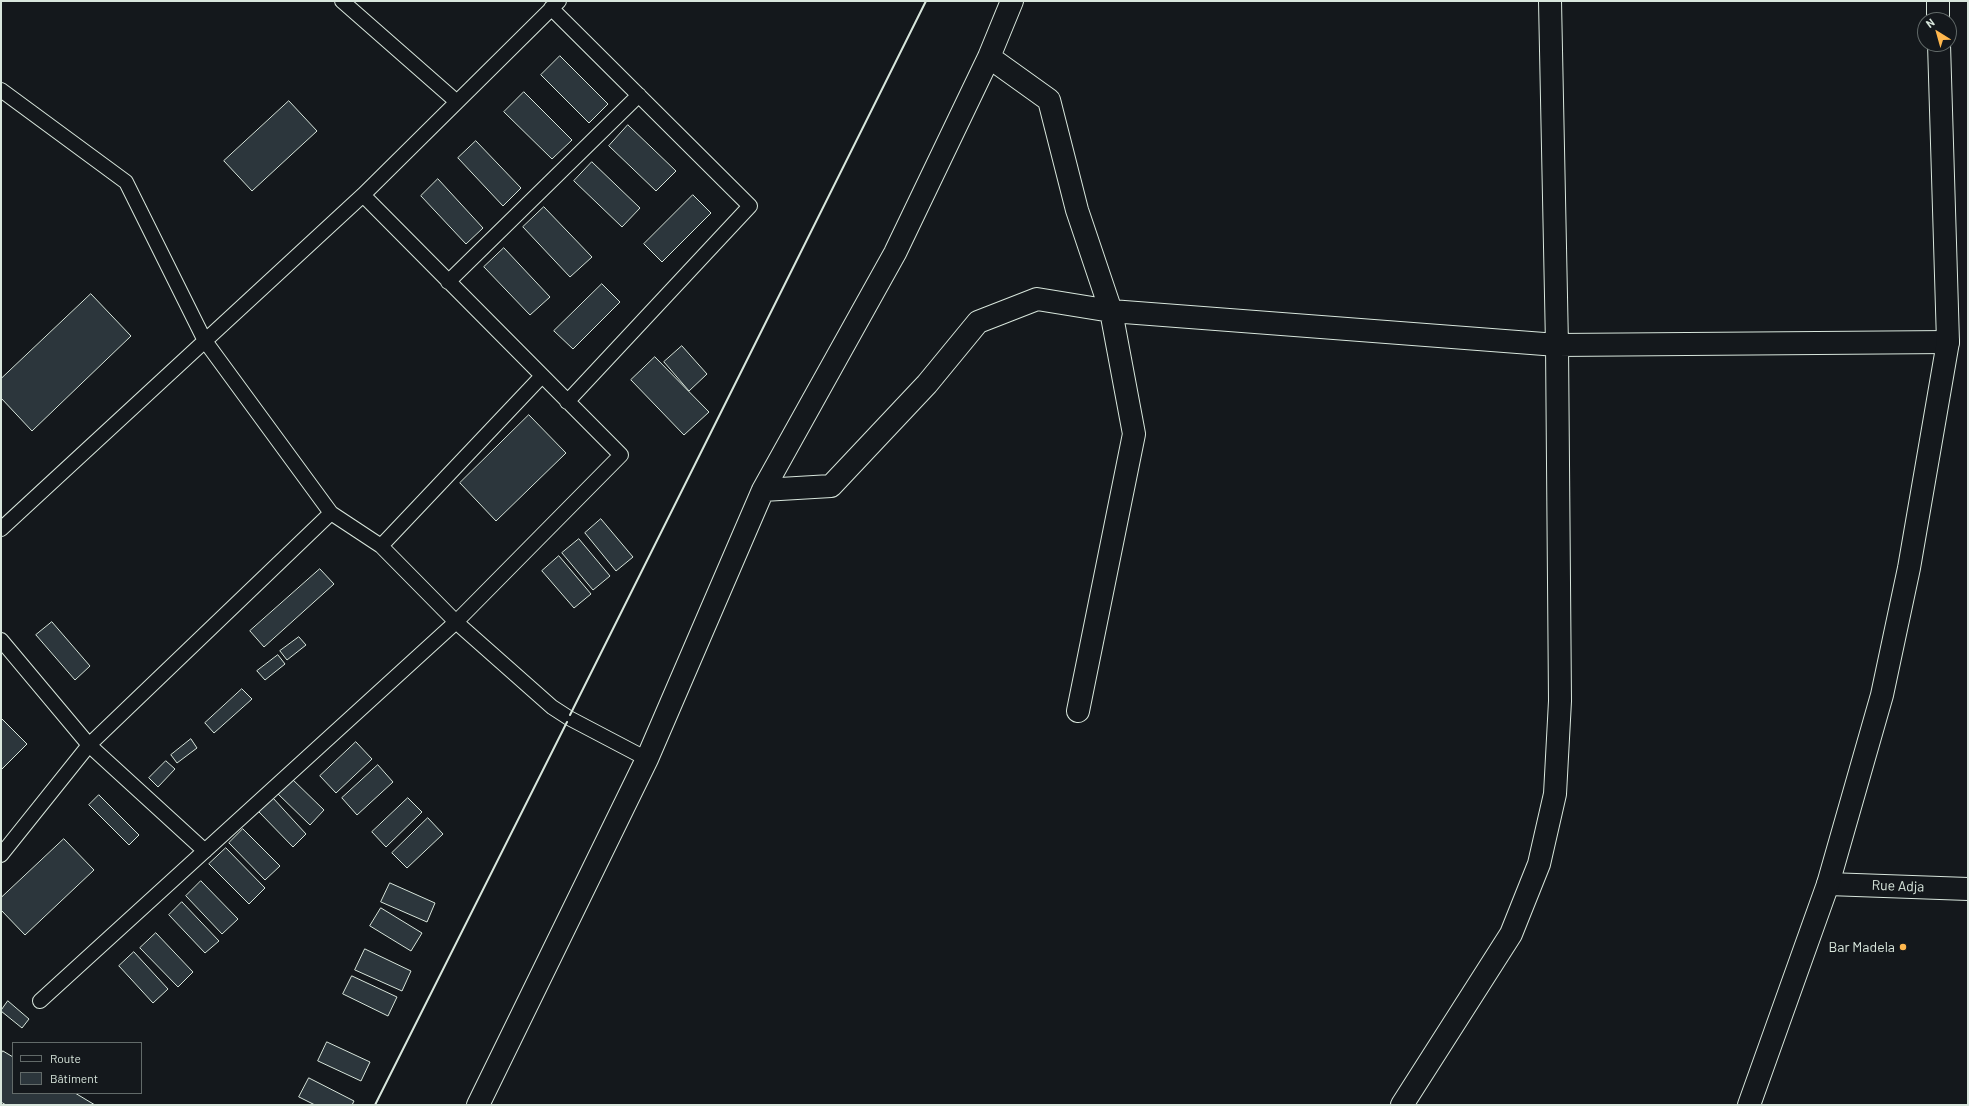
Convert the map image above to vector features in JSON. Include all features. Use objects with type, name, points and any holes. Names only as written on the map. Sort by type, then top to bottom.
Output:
[{"type":"street","points":[[478,1105],[647,759],[763,490],[895,253],[989,57],[1012,1]]},
{"type":"street","points":[[1402,1105],[1511,934],[1539,864],[1555,794],[1560,701],[1557,345],[1550,1]]},
{"type":"street","points":[[1938,1],[1938,12]]},
{"type":"street","points":[[1749,1105],[1828,884],[1882,695],[1909,568],[1948,342],[1939,52]]},
{"type":"street","points":[[989,57],[1049,100],[1077,210],[1111,311],[1134,434],[1078,711]]},
{"type":"street","points":[[763,490],[831,486],[927,384],[978,322],[1037,299],[1111,311],[1557,345],[1948,342]]},
{"type":"street","name":"Rue Adja","points":[[1828,884],[1968,889]]},
{"type":"lane","points":[[342,1],[457,102]]},
{"type":"lane","points":[[1,529],[363,195],[555,5],[639,95],[750,206],[567,402]]},
{"type":"lane","points":[[1,90],[126,182],[205,341],[331,513],[381,546],[456,622],[552,707],[569,718],[647,759]]},
{"type":"lane","points":[[448,282],[639,95]]},
{"type":"lane","points":[[40,1001],[456,622],[621,455],[541,377],[363,195]]},
{"type":"lane","points":[[381,546],[541,377]]},
{"type":"lane","points":[[1,854],[89,745],[331,513]]},
{"type":"lane","points":[[1,640],[89,745],[205,851]]},
{"type":"building","points":[[560,56],[608,104],[589,123],[541,75]]},
{"type":"building","points":[[524,92],[572,140],[552,159],[504,112]]},
{"type":"building","points":[[289,101],[317,131],[252,191],[224,161]]},
{"type":"building","points":[[628,125],[676,171],[656,191],[609,146]]},
{"type":"building","points":[[476,141],[521,188],[503,206],[458,158]]},
{"type":"building","points":[[592,162],[640,208],[622,227],[574,181]]},
{"type":"building","points":[[438,179],[483,228],[466,244],[421,196]]},
{"type":"building","points":[[693,195],[711,213],[662,262],[644,244]]},
{"type":"building","points":[[544,207],[592,257],[570,277],[523,227]]},
{"type":"building","points":[[504,248],[550,297],[530,315],[484,267]]},
{"type":"building","points":[[602,284],[620,302],[573,349],[554,331]]},
{"type":"building","points":[[91,294],[131,336],[32,431],[1,398],[1,379]]},
{"type":"building","points":[[682,346],[707,374],[689,391],[664,362]]},
{"type":"building","points":[[655,357],[709,412],[684,435],[631,380]]},
{"type":"building","points":[[529,415],[566,453],[496,521],[460,483]]},
{"type":"building","points":[[601,519],[633,557],[616,571],[585,533]]},
{"type":"building","points":[[579,539],[610,576],[593,590],[562,553]]},
{"type":"building","points":[[559,556],[591,594],[574,608],[542,571]]},
{"type":"building","points":[[320,569],[334,584],[264,647],[250,631]]},
{"type":"building","points":[[52,622],[90,666],[75,680],[36,635]]},
{"type":"building","points":[[299,637],[306,645],[287,660],[280,651]]},
{"type":"building","points":[[278,655],[285,664],[265,680],[257,671]]},
{"type":"building","points":[[242,689],[252,699],[214,733],[205,723]]},
{"type":"building","points":[[1,718],[27,744],[1,770]]},
{"type":"building","points":[[191,739],[197,748],[177,763],[171,755]]},
{"type":"building","points":[[356,742],[372,759],[336,793],[320,776]]},
{"type":"building","points":[[166,761],[175,769],[158,787],[149,778]]},
{"type":"building","points":[[378,765],[393,782],[357,815],[342,798]]},
{"type":"building","points":[[290,777],[324,810],[310,825],[276,792]]},
{"type":"building","points":[[99,795],[139,835],[129,845],[89,805]]},
{"type":"building","points":[[273,798],[306,834],[293,847],[259,812]]},
{"type":"building","points":[[408,798],[422,812],[386,847],[372,832]]},
{"type":"building","points":[[428,818],[443,834],[407,868],[392,853]]},
{"type":"building","points":[[243,829],[280,866],[265,880],[229,843]]},
{"type":"building","points":[[64,839],[94,870],[25,935],[1,910],[1,898]]},
{"type":"building","points":[[226,848],[265,888],[249,904],[209,864]]},
{"type":"building","points":[[201,881],[238,919],[222,934],[186,896]]},
{"type":"building","points":[[390,883],[435,903],[427,922],[381,902]]},
{"type":"building","points":[[182,902],[219,941],[205,953],[169,915]]},
{"type":"building","points":[[381,908],[422,933],[411,951],[370,926]]},
{"type":"building","points":[[156,933],[193,972],[178,987],[140,948]]},
{"type":"building","points":[[365,949],[411,971],[402,991],[355,970]]},
{"type":"building","points":[[134,952],[168,989],[153,1003],[119,966]]},
{"type":"building","points":[[352,976],[397,997],[388,1016],[343,994]]},
{"type":"building","points":[[8,1001],[29,1019],[22,1028],[1,1011]]},
{"type":"building","points":[[327,1042],[370,1062],[361,1081],[318,1061]]},
{"type":"building","points":[[3,1051],[12,1056],[12,1094],[77,1094],[95,1105],[6,1105],[1,1102],[1,1054]]},
{"type":"building","points":[[309,1078],[354,1101],[352,1105],[315,1105],[299,1097]]},
{"type":"wall","points":[[570,715],[926,1]]},
{"type":"wall","points":[[375,1105],[567,722]]},
{"type":"place","name":"Bar Madela","points":[[1903,947]]}]
